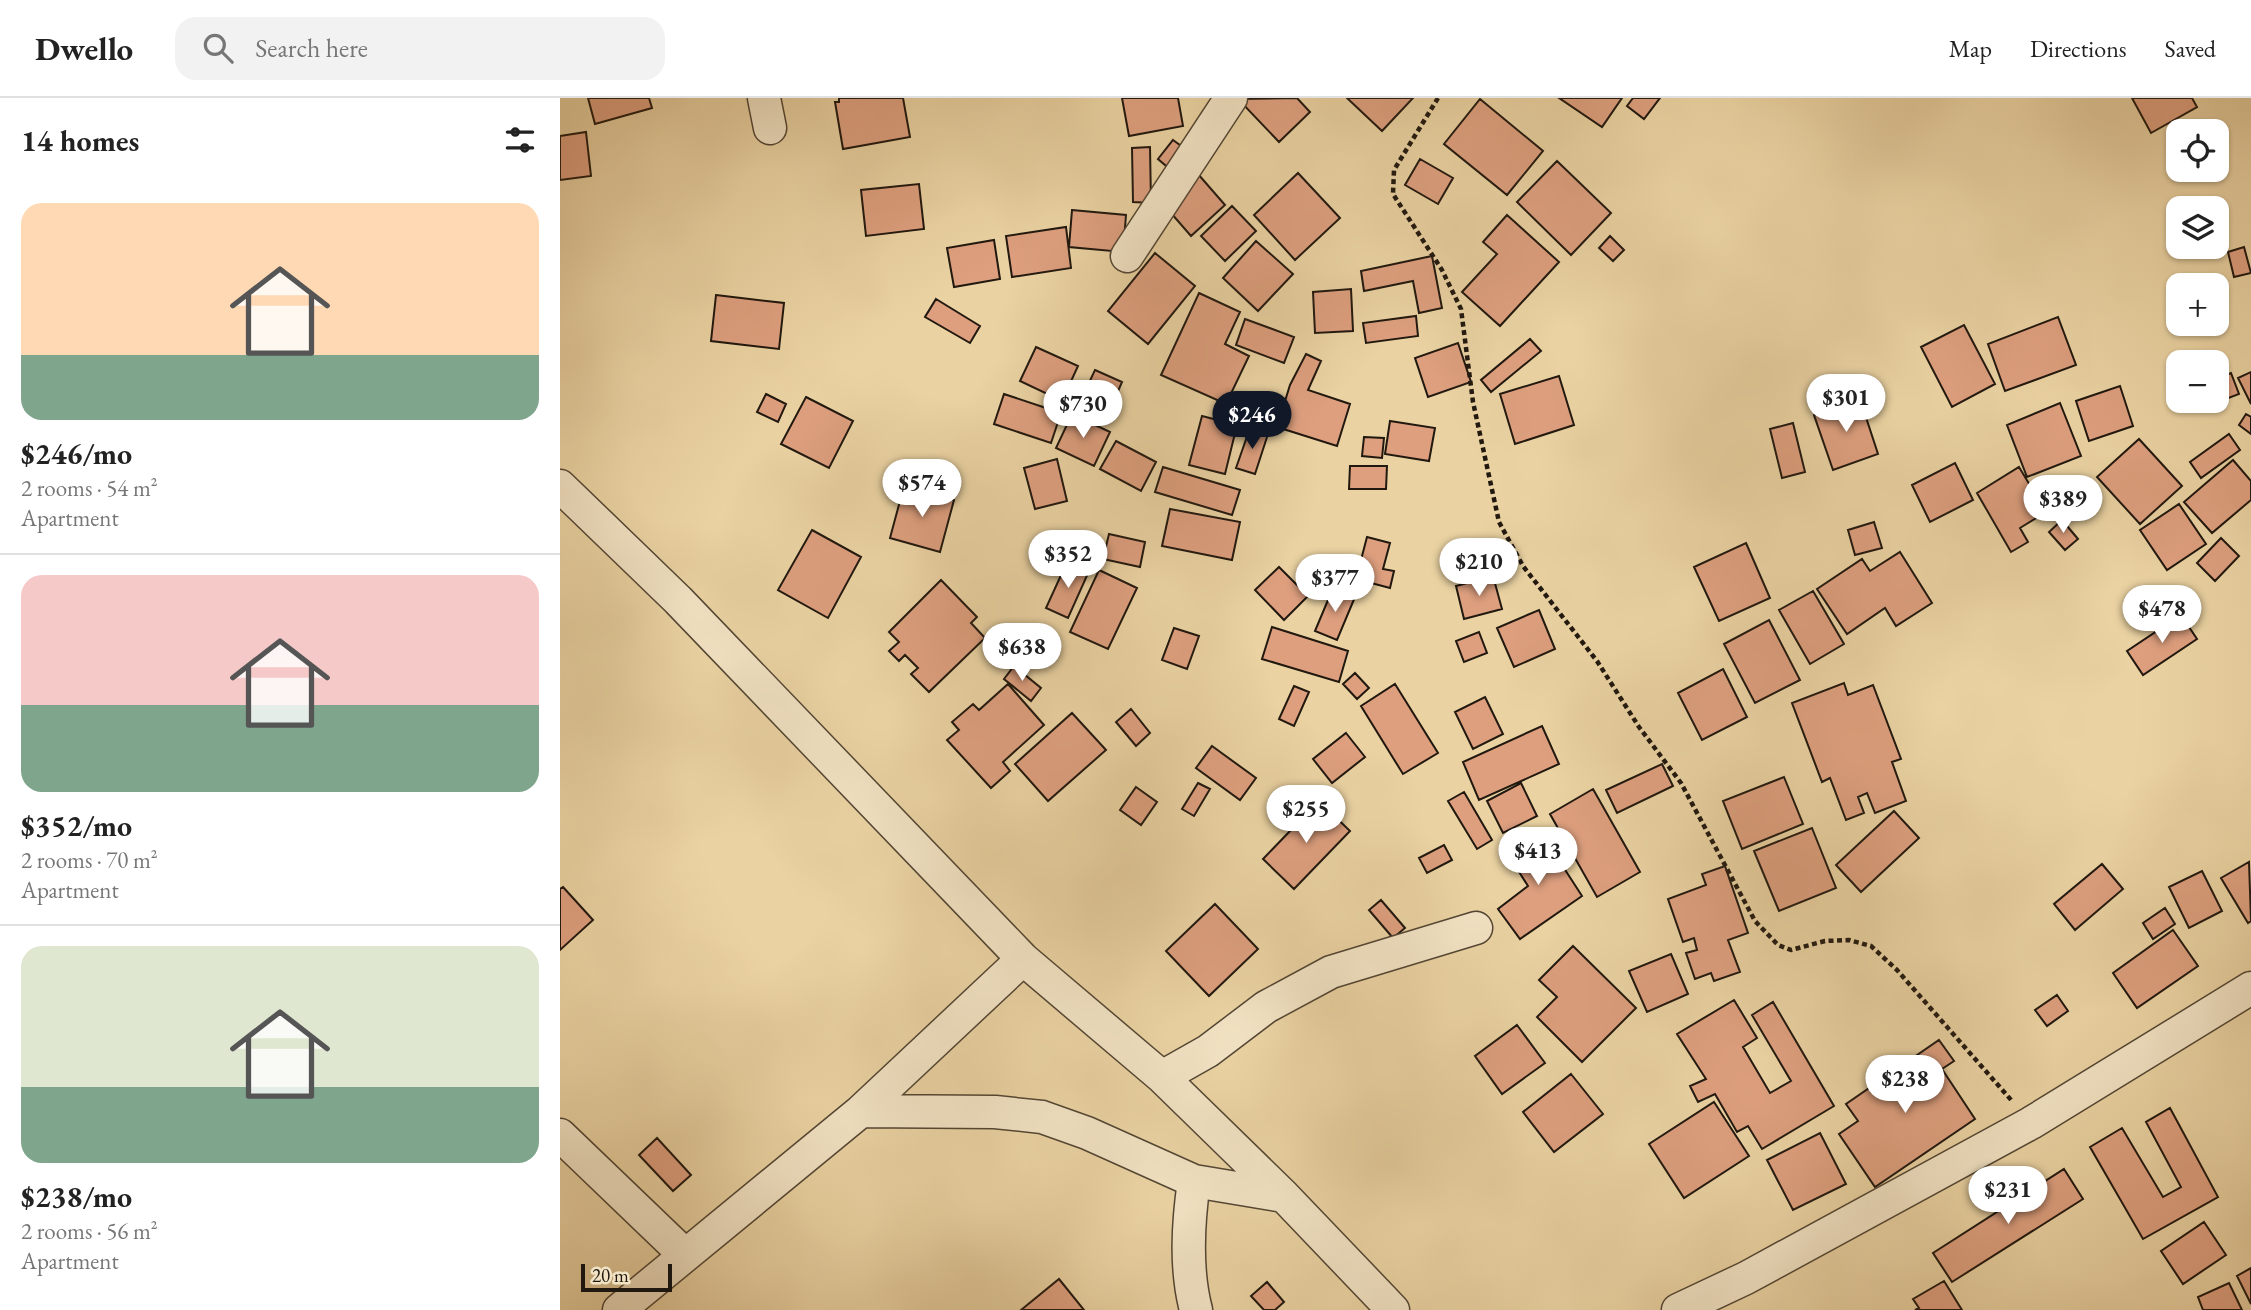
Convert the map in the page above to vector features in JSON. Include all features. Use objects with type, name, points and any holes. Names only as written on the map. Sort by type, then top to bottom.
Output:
[{"type":"street","points":[[764,98],[770,128]]},
{"type":"street","points":[[1128,256],[1231,98]]},
{"type":"street","points":[[560,486],[678,600],[1023,959],[1162,1077],[1284,1196],[1393,1310]]},
{"type":"street","points":[[1162,1077],[1208,1051],[1266,1007],[1331,972],[1476,928]]},
{"type":"street","points":[[619,1310],[861,1111],[1023,959]]},
{"type":"street","points":[[1678,1310],[1746,1278],[2031,1123],[2251,988]]},
{"type":"street","points":[[861,1111],[995,1112],[1042,1117],[1087,1133],[1194,1181],[1284,1196]]},
{"type":"street","points":[[560,1135],[684,1254]]},
{"type":"street","points":[[1194,1181],[1188,1220],[1189,1265],[1196,1310]]},
{"type":"path","points":[[1438,98],[1394,170],[1393,194],[1442,270],[1461,309],[1473,402],[1499,522],[1523,566],[1534,585],[1597,661],[1639,727],[1681,782],[1743,904],[1763,930],[1778,945],[1791,950],[1825,941],[1850,940],[1871,946],[1897,970],[2031,1123]]},
{"type":"building","points":[[588,98],[649,98],[652,108],[595,124]]},
{"type":"building","points":[[839,98],[903,98],[910,137],[843,149],[835,102],[839,102]]},
{"type":"building","points":[[1122,98],[1178,98],[1183,126],[1129,136]]},
{"type":"building","points":[[1297,98],[1310,112],[1279,142],[1238,99]]},
{"type":"building","points":[[1347,98],[1413,98],[1382,131]]},
{"type":"building","points":[[1559,98],[1622,98],[1602,127]]},
{"type":"building","points":[[1633,98],[1660,98],[1644,119],[1627,106]]},
{"type":"building","points":[[2132,98],[2192,98],[2197,107],[2176,119],[2166,119],[2166,125],[2151,133]]},
{"type":"building","points":[[1480,99],[1543,151],[1507,195],[1444,144]]},
{"type":"building","points":[[586,132],[591,176],[560,180],[560,136]]},
{"type":"building","points":[[1173,140],[1188,151],[1172,171],[1158,159]]},
{"type":"building","points":[[1150,147],[1151,203],[1133,202],[1132,148]]},
{"type":"building","points":[[1420,159],[1453,178],[1438,204],[1405,185]]},
{"type":"building","points":[[1557,161],[1611,213],[1571,255],[1517,202]]},
{"type":"building","points":[[1298,173],[1340,218],[1295,260],[1254,215]]},
{"type":"building","points":[[1198,174],[1225,205],[1191,236],[1164,205]]},
{"type":"building","points":[[919,184],[924,229],[866,236],[861,190]]},
{"type":"building","points":[[1232,206],[1256,231],[1225,261],[1201,236]]},
{"type":"building","points":[[1072,210],[1126,215],[1123,252],[1069,247]]},
{"type":"building","points":[[1507,215],[1559,262],[1500,326],[1462,292],[1497,254],[1483,242]]},
{"type":"building","points":[[1066,227],[1071,268],[1012,277],[1006,236]]},
{"type":"building","points":[[1610,236],[1624,250],[1613,261],[1599,248]]},
{"type":"building","points":[[994,240],[1000,279],[954,287],[947,248]]},
{"type":"building","points":[[1256,241],[1293,274],[1258,311],[1223,278]]},
{"type":"building","points":[[2244,247],[2251,273],[2234,277],[2229,252]]},
{"type":"building","points":[[1155,253],[1195,286],[1148,344],[1108,311]]},
{"type":"building","points":[[1432,256],[1442,308],[1419,313],[1413,281],[1364,291],[1361,271]]},
{"type":"building","points":[[1351,289],[1353,331],[1315,333],[1313,292]]},
{"type":"building","points":[[1199,293],[1240,312],[1225,344],[1249,356],[1226,404],[1161,375]]},
{"type":"building","points":[[716,295],[784,303],[779,349],[711,341]]},
{"type":"building","points":[[936,299],[980,326],[970,343],[925,317]]},
{"type":"building","points":[[1416,316],[1418,336],[1366,343],[1363,323]]},
{"type":"building","points":[[2058,317],[2076,365],[2005,391],[1988,344]]},
{"type":"building","points":[[1245,319],[1294,337],[1284,363],[1236,345]]},
{"type":"building","points":[[1964,325],[1995,384],[1952,407],[1921,347]]},
{"type":"building","points":[[1530,339],[1541,351],[1491,392],[1481,380]]},
{"type":"building","points":[[1458,343],[1471,382],[1428,397],[1415,358]]},
{"type":"building","points":[[1036,347],[1078,366],[1062,401],[1020,381]]},
{"type":"building","points":[[1306,354],[1321,361],[1308,390],[1350,404],[1337,446],[1277,427],[1290,385]]},
{"type":"building","points":[[1095,370],[1122,382],[1106,419],[1078,406]]},
{"type":"building","points":[[2251,372],[2251,404],[2238,378]]},
{"type":"building","points":[[2231,373],[2239,394],[2229,398]]},
{"type":"building","points":[[1559,376],[1574,425],[1515,444],[1500,394]]},
{"type":"building","points":[[2120,386],[2133,426],[2089,441],[2076,401]]},
{"type":"building","points":[[766,394],[786,404],[778,422],[757,412]]},
{"type":"building","points":[[1004,394],[1061,413],[1051,443],[994,424]]},
{"type":"building","points":[[806,397],[853,421],[829,468],[781,444]]},
{"type":"building","points":[[1860,399],[1878,454],[1833,470],[1814,415]]},
{"type":"building","points":[[2060,403],[2081,456],[2027,477],[2007,425]]},
{"type":"building","points":[[1072,414],[1110,432],[1094,466],[1056,448]]},
{"type":"building","points":[[2246,414],[2251,417],[2251,434],[2239,425]]},
{"type":"building","points":[[1202,416],[1237,425],[1225,474],[1189,465]]},
{"type":"building","points":[[1390,421],[1435,428],[1429,461],[1385,454]]},
{"type":"building","points":[[1793,423],[1805,472],[1782,478],[1770,429]]},
{"type":"building","points":[[1250,428],[1268,434],[1255,474],[1236,468]]},
{"type":"building","points":[[2229,434],[2240,450],[2201,478],[2190,462]]},
{"type":"building","points":[[1364,437],[1384,438],[1382,458],[1362,456]]},
{"type":"building","points":[[2139,439],[2182,486],[2140,524],[2097,477]]},
{"type":"building","points":[[1116,441],[1156,462],[1141,491],[1100,469]]},
{"type":"building","points":[[1057,459],[1067,501],[1035,509],[1024,468]]},
{"type":"building","points":[[2233,460],[2251,481],[2251,500],[2212,533],[2184,502]]},
{"type":"building","points":[[1955,463],[1973,500],[1930,522],[1912,485]]},
{"type":"building","points":[[1350,466],[1387,466],[1386,489],[1349,489]]},
{"type":"building","points":[[1163,467],[1240,490],[1232,515],[1155,492]]},
{"type":"building","points":[[2019,467],[2046,512],[2020,528],[2028,542],[2011,552],[1977,493]]},
{"type":"building","points":[[904,486],[954,500],[940,552],[890,538]]},
{"type":"building","points":[[2179,504],[2206,544],[2167,570],[2140,530]]},
{"type":"building","points":[[1170,509],[1240,522],[1232,560],[1162,546]]},
{"type":"building","points":[[2062,520],[2078,539],[2065,550],[2049,532]]},
{"type":"building","points":[[1874,522],[1882,548],[1855,555],[1848,530]]},
{"type":"building","points":[[812,530],[861,557],[828,618],[778,590]]},
{"type":"building","points":[[1109,534],[1145,542],[1140,567],[1103,559]]},
{"type":"building","points":[[1367,537],[1390,543],[1383,569],[1394,571],[1390,588],[1356,579]]},
{"type":"building","points":[[2221,538],[2239,556],[2215,581],[2197,563]]},
{"type":"building","points":[[1746,543],[1770,598],[1719,621],[1694,567]]},
{"type":"building","points":[[1900,552],[1932,603],[1896,626],[1885,608],[1847,634],[1817,589],[1862,559],[1870,571]]},
{"type":"building","points":[[1067,562],[1089,571],[1068,618],[1046,608]]},
{"type":"building","points":[[1279,567],[1308,596],[1284,620],[1255,590]]},
{"type":"building","points":[[1099,570],[1137,588],[1108,649],[1070,632]]},
{"type":"building","points":[[1493,576],[1502,609],[1464,619],[1456,586]]},
{"type":"building","points":[[941,580],[977,617],[971,623],[985,638],[929,692],[911,674],[918,668],[905,655],[899,661],[889,651],[899,642],[889,632]]},
{"type":"building","points":[[1333,588],[1355,597],[1337,640],[1315,631]]},
{"type":"building","points":[[1813,591],[1844,644],[1810,664],[1779,610]]},
{"type":"building","points":[[1539,610],[1555,649],[1514,667],[1497,628]]},
{"type":"building","points":[[2181,615],[2197,639],[2143,675],[2127,651]]},
{"type":"building","points":[[1769,620],[1800,680],[1755,703],[1724,644]]},
{"type":"building","points":[[1272,627],[1348,651],[1339,682],[1262,659]]},
{"type":"building","points":[[1174,628],[1199,636],[1187,669],[1162,660]]},
{"type":"building","points":[[1479,632],[1487,653],[1464,662],[1456,641]]},
{"type":"building","points":[[1014,666],[1041,688],[1031,701],[1004,679]]},
{"type":"building","points":[[1723,669],[1747,717],[1702,740],[1678,693]]},
{"type":"building","points":[[1355,673],[1369,688],[1357,699],[1343,684]]},
{"type":"building","points":[[1844,683],[1848,695],[1873,685],[1901,759],[1892,762],[1906,801],[1875,813],[1867,793],[1858,797],[1864,813],[1846,820],[1830,778],[1822,782],[1792,703]]},
{"type":"building","points":[[1008,684],[1044,725],[1003,762],[1010,771],[991,788],[947,740],[959,730],[952,722],[973,704],[979,710]]},
{"type":"building","points":[[1395,684],[1438,753],[1403,774],[1361,706]]},
{"type":"building","points":[[1294,686],[1309,692],[1294,726],[1279,719]]},
{"type":"building","points":[[1485,697],[1503,734],[1473,749],[1455,712]]},
{"type":"building","points":[[1131,709],[1150,733],[1136,746],[1116,722]]},
{"type":"building","points":[[1072,713],[1106,750],[1048,801],[1015,764]]},
{"type":"building","points":[[1542,726],[1559,764],[1479,800],[1463,762]]},
{"type":"building","points":[[1346,733],[1365,757],[1332,783],[1313,759]]},
{"type":"building","points":[[1212,746],[1256,778],[1240,800],[1196,768]]},
{"type":"building","points":[[1662,764],[1673,786],[1617,813],[1606,790]]},
{"type":"building","points":[[1784,777],[1803,824],[1742,849],[1723,801]]},
{"type":"building","points":[[1198,783],[1210,789],[1194,816],[1182,809]]},
{"type":"building","points":[[1521,783],[1537,816],[1503,833],[1487,801]]},
{"type":"building","points":[[1136,787],[1157,802],[1141,825],[1120,810]]},
{"type":"building","points":[[1593,789],[1640,872],[1597,897],[1550,814]]},
{"type":"building","points":[[1464,792],[1492,840],[1477,849],[1448,801]]},
{"type":"building","points":[[1319,801],[1350,831],[1294,889],[1263,859]]},
{"type":"building","points":[[1894,811],[1919,838],[1861,892],[1836,865]]},
{"type":"building","points":[[1812,828],[1836,888],[1779,911],[1754,851]]},
{"type":"building","points":[[1540,831],[1582,896],[1520,939],[1498,909],[1528,886],[1507,853]]},
{"type":"building","points":[[1444,845],[1452,860],[1427,873],[1419,858]]},
{"type":"building","points":[[2249,862],[2251,921],[2248,923],[2221,878]]},
{"type":"building","points":[[2102,864],[2123,889],[2075,930],[2054,904]]},
{"type":"building","points":[[1725,866],[1748,933],[1728,940],[1740,972],[1714,981],[1711,973],[1695,979],[1686,953],[1697,950],[1694,938],[1683,942],[1668,899],[1706,885],[1702,874]]},
{"type":"building","points":[[2202,871],[2222,911],[2189,928],[2169,887]]},
{"type":"building","points":[[563,887],[593,920],[560,950],[560,889]]},
{"type":"building","points":[[1381,900],[1405,928],[1393,938],[1369,910]]},
{"type":"building","points":[[1215,904],[1258,949],[1209,996],[1166,951]]},
{"type":"building","points":[[2165,908],[2175,924],[2153,939],[2143,923]]},
{"type":"building","points":[[2173,930],[2198,966],[2137,1008],[2113,973]]},
{"type":"building","points":[[1573,946],[1636,1008],[1582,1062],[1537,1017],[1557,997],[1539,980]]},
{"type":"building","points":[[1671,954],[1688,994],[1647,1012],[1629,971]]},
{"type":"building","points":[[2057,995],[2068,1011],[2047,1026],[2035,1010]]},
{"type":"building","points":[[1734,1000],[1757,1038],[1743,1047],[1770,1093],[1791,1081],[1752,1015],[1773,1002],[1834,1106],[1762,1149],[1748,1126],[1737,1132],[1715,1094],[1698,1102],[1690,1086],[1706,1079],[1677,1034]]},
{"type":"building","points":[[1517,1025],[1545,1063],[1502,1094],[1475,1056]]},
{"type":"building","points":[[1939,1040],[1954,1061],[1942,1069],[1975,1119],[1875,1187],[1839,1134],[1858,1121],[1846,1104]]},
{"type":"building","points":[[1571,1074],[1603,1114],[1554,1152],[1523,1112]]},
{"type":"building","points":[[1714,1102],[1749,1156],[1684,1198],[1649,1144]]},
{"type":"building","points":[[2170,1108],[2218,1197],[2143,1239],[2090,1147],[2122,1128],[2163,1197],[2181,1187],[2146,1122]]},
{"type":"building","points":[[1820,1133],[1846,1184],[1793,1210],[1767,1160]]},
{"type":"building","points":[[657,1138],[691,1175],[673,1191],[639,1155]]},
{"type":"building","points":[[2064,1169],[2083,1199],[1952,1282],[1933,1253]]},
{"type":"building","points":[[2204,1222],[2226,1255],[2183,1284],[2161,1251]]},
{"type":"building","points":[[2251,1268],[2251,1304],[2237,1276]]},
{"type":"building","points":[[1059,1279],[1084,1310],[1021,1310]]},
{"type":"building","points":[[1944,1281],[1962,1310],[1915,1310],[1919,1308],[1913,1299]]},
{"type":"building","points":[[1267,1282],[1284,1302],[1275,1310],[1264,1310],[1251,1296]]},
{"type":"building","points":[[2229,1283],[2242,1310],[2203,1310],[2198,1297]]}]
